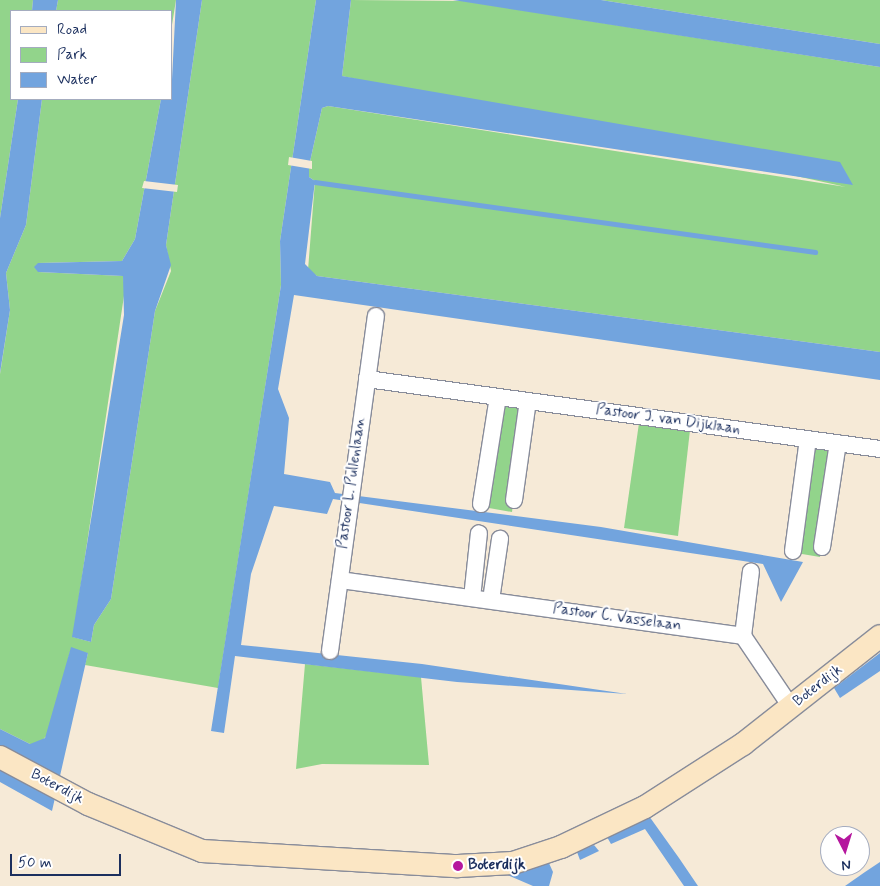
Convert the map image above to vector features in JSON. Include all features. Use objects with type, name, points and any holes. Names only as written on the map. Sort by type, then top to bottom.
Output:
[{"type":"street","name":"Pastoor L. Pullenlaan","points":[[330,651],[350,488],[376,316]]},
{"type":"street","name":"Pastoor J. van Dijklaan","points":[[367,378],[880,449]]},
{"type":"street","points":[[481,504],[498,397]]},
{"type":"street","points":[[514,500],[528,401]]},
{"type":"street","points":[[793,551],[808,439]]},
{"type":"street","points":[[822,547],[838,443]]},
{"type":"street","points":[[472,598],[479,533]]},
{"type":"street","points":[[491,600],[500,539]]},
{"type":"street","points":[[751,571],[743,636],[791,707]]},
{"type":"street","name":"Pastoor C. Vasselaan","points":[[340,580],[743,636]]},
{"type":"street","name":"Boterdijk","points":[[0,757],[62,790],[202,851],[458,866],[512,863],[561,847],[645,807],[791,707],[880,636]]},
{"type":"green space","points":[[0,0],[33,0],[32,10],[10,10],[10,100],[18,100],[0,218]]},
{"type":"green space","points":[[58,0],[176,0],[172,25],[172,10],[56,10]]},
{"type":"green space","points":[[202,0],[316,0],[280,241],[281,285],[218,688],[85,665],[88,653],[70,652],[49,733],[38,745],[30,744],[0,729],[0,374],[10,310],[6,273],[26,225],[42,100],[161,100],[135,239],[122,261],[38,263],[38,272],[123,276],[125,289],[73,637],[91,642],[94,625],[111,599],[155,311],[171,271],[166,245]]},
{"type":"green space","points":[[351,0],[464,1],[880,67],[880,352],[317,276],[308,270],[315,181],[309,177],[309,166],[322,108],[328,106],[846,187],[342,76]]},
{"type":"green space","points":[[601,0],[880,0],[880,44]]},
{"type":"green space","points":[[499,402],[524,405],[512,512],[483,507]]},
{"type":"green space","points":[[639,423],[690,430],[678,536],[624,528]]},
{"type":"green space","points":[[810,448],[832,451],[820,557],[790,552]]},
{"type":"green space","points":[[305,664],[421,677],[429,765],[322,764],[296,769]]},
{"type":"water","points":[[33,0],[58,0],[56,10],[32,10]]},
{"type":"water","points":[[176,0],[202,0],[166,245],[171,265],[155,311],[111,599],[94,625],[91,642],[72,637],[124,315],[123,276],[38,272],[34,267],[38,263],[122,261],[135,239],[161,100],[172,100]]},
{"type":"water","points":[[316,0],[351,0],[342,76],[840,162],[853,185],[328,106],[322,108],[309,166],[309,177],[315,181],[305,264],[317,276],[880,352],[880,380],[294,295],[278,389],[289,418],[284,474],[330,482],[335,493],[601,527],[803,562],[781,602],[763,564],[333,499],[327,514],[274,506],[251,574],[241,645],[422,664],[627,694],[457,682],[235,656],[224,733],[211,731],[281,285],[280,241]]},
{"type":"water","points":[[453,0],[601,0],[880,44],[880,67]]},
{"type":"water","points":[[18,100],[42,100],[26,225],[6,273],[10,310],[0,373],[0,218]]},
{"type":"water","points":[[71,647],[88,653],[52,811],[0,782],[0,729],[30,744],[45,738]]},
{"type":"water","points":[[880,653],[880,671],[840,698],[834,688]]},
{"type":"water","points":[[649,816],[698,886],[684,886],[645,829],[611,844],[607,837]]},
{"type":"water","points":[[594,845],[599,851],[580,860],[577,852]]},
{"type":"water","points":[[548,861],[553,872],[549,886],[533,886],[505,874]]},
{"type":"water","points":[[880,862],[880,886],[845,886],[859,876],[870,876],[870,869]]},
{"type":"pier","points":[[289,157],[312,161],[312,169],[288,165]]},
{"type":"pier","points":[[144,181],[178,185],[177,192],[142,188]]},
{"type":"waterway","points":[[315,182],[815,252]]},
{"type":"place","name":"Boterdijk","points":[[458,866]]}]
